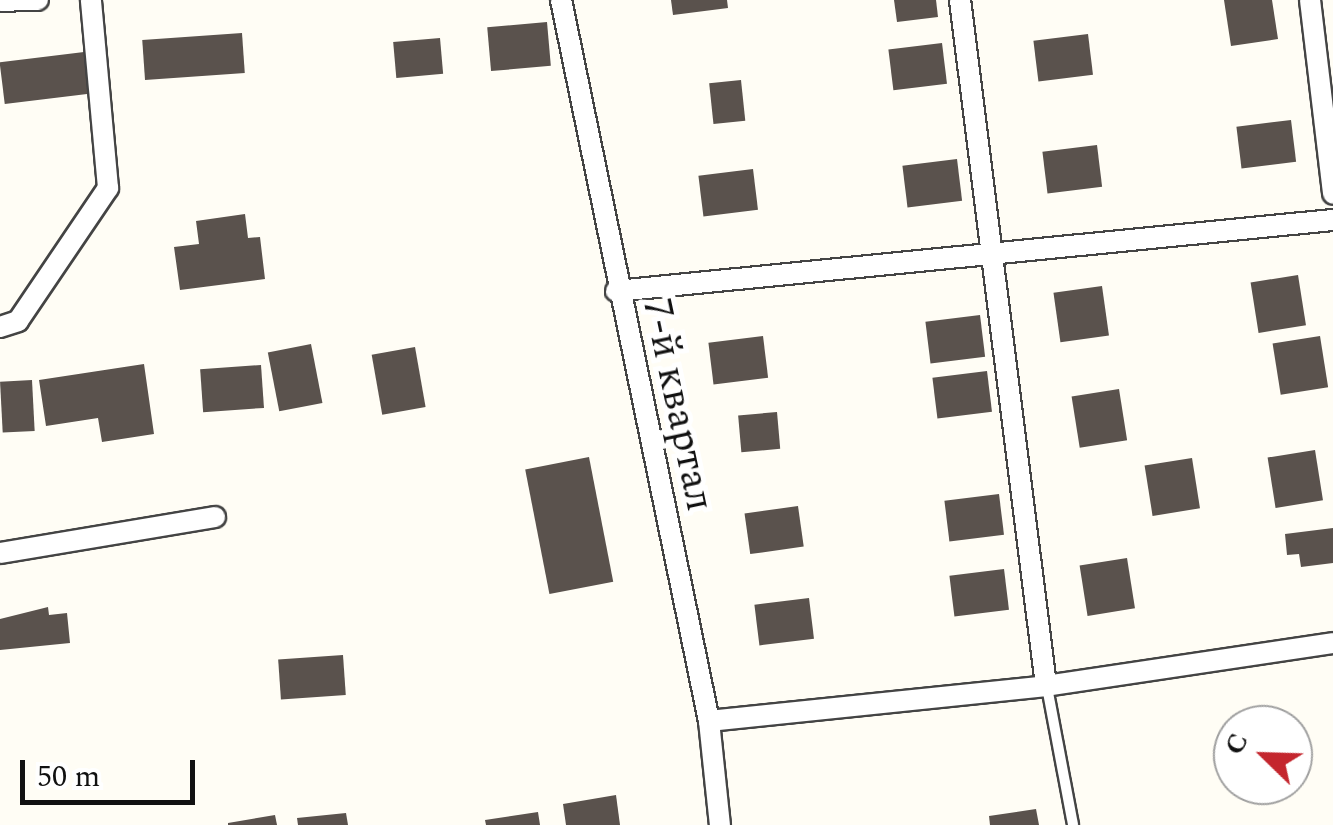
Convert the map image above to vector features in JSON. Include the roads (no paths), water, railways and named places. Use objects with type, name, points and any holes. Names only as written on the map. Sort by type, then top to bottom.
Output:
[{"type":"street","points":[[0,1],[38,0]]},
{"type":"street","points":[[0,327],[18,321],[108,188],[91,0]]},
{"type":"street","name":"7-й квартал","points":[[562,0],[616,291],[708,720],[720,825]]},
{"type":"street","points":[[960,0],[996,253],[1046,686]]},
{"type":"street","points":[[1310,0],[1333,194]]},
{"type":"street","points":[[616,291],[1333,220]]},
{"type":"street","points":[[0,553],[215,517]]},
{"type":"street","points":[[708,720],[1046,686],[1333,643]]},
{"type":"lane","points":[[1046,686],[1073,825]]}]
